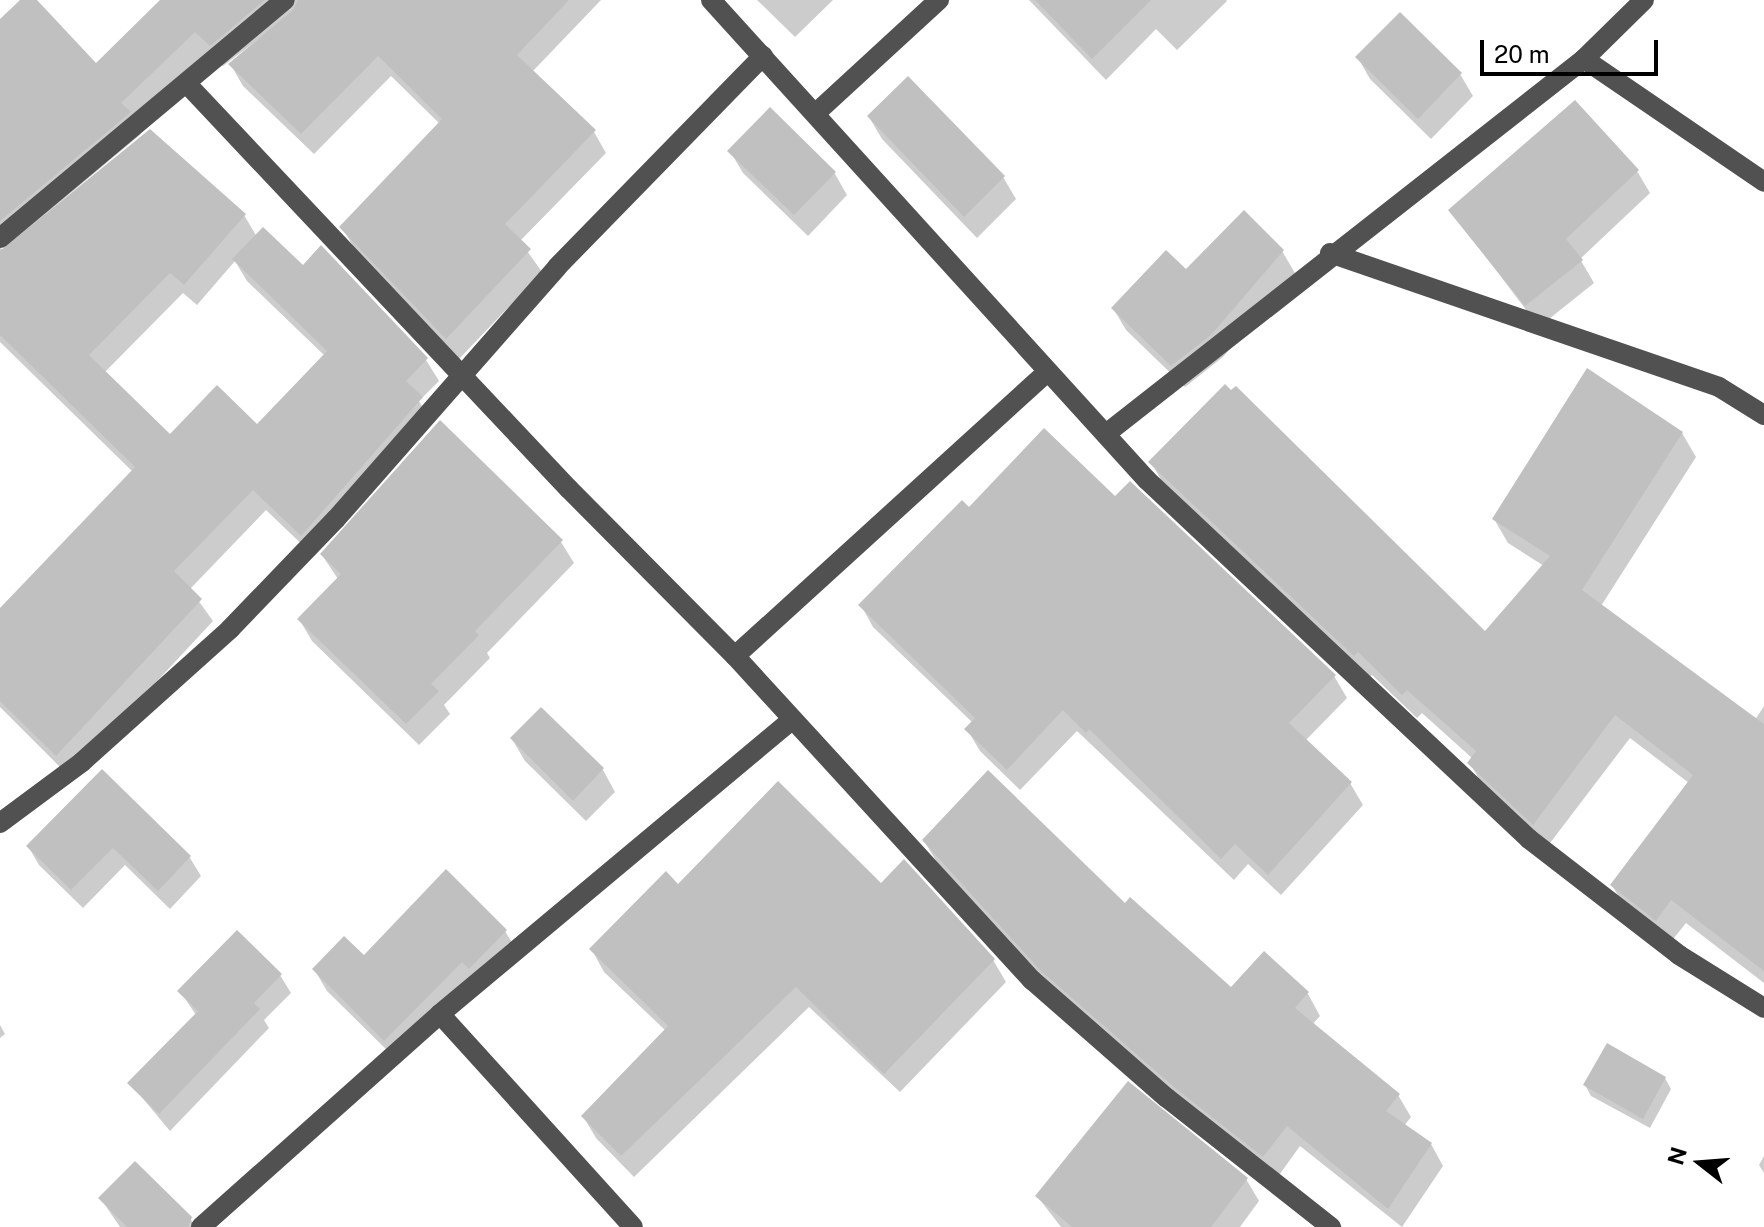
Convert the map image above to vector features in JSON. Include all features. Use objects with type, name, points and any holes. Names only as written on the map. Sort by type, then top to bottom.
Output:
[{"type":"street","points":[[0,238],[188,85],[285,0]]},
{"type":"street","points":[[711,0],[817,112],[1046,373],[1107,433],[1158,490],[1529,839],[1679,955],[1764,1008]]},
{"type":"street","points":[[817,112],[939,0]]},
{"type":"street","points":[[1107,433],[1330,253],[1584,59],[1644,0]]},
{"type":"street","points":[[0,823],[82,762],[230,629],[464,376],[557,267],[763,56]]},
{"type":"street","points":[[1584,59],[1764,182]]},
{"type":"street","points":[[188,85],[735,656],[1032,980],[1167,1098],[1331,1227]]},
{"type":"street","points":[[1330,253],[1719,387],[1764,415]]},
{"type":"street","points":[[735,656],[1046,373]]},
{"type":"street","points":[[201,1227],[440,1014],[791,720]]},
{"type":"street","points":[[440,1014],[633,1227]]},
{"type":"building","points":[[20,0],[37,0],[96,63],[160,0],[265,0],[210,46],[195,32],[121,103],[131,112],[0,221],[0,19]]},
{"type":"building","points":[[298,0],[569,0],[517,55],[596,130],[505,224],[531,249],[446,339],[339,227],[442,119],[378,56],[301,134],[228,64],[293,10]]},
{"type":"building","points":[[1035,0],[1151,0],[1092,59]]},
{"type":"building","points":[[1400,12],[1462,73],[1418,119],[1355,57]]},
{"type":"building","points":[[908,76],[1005,176],[964,217],[867,116]]},
{"type":"building","points":[[1575,100],[1639,170],[1566,239],[1583,260],[1525,306],[1448,210]]},
{"type":"building","points":[[770,107],[836,172],[794,215],[727,151]]},
{"type":"building","points":[[150,129],[246,214],[184,285],[170,273],[89,355],[170,434],[217,385],[257,424],[327,351],[232,259],[263,227],[303,265],[321,245],[428,358],[406,381],[423,397],[301,536],[253,490],[174,571],[202,599],[56,756],[0,701],[0,608],[135,467],[0,335],[0,251]]},
{"type":"building","points":[[1244,210],[1284,250],[1211,335],[1171,366],[1111,308],[1166,250],[1186,269]]},
{"type":"building","points":[[1587,368],[1683,432],[1582,590],[1764,724],[1764,971],[1671,900],[1656,921],[1610,885],[1693,775],[1615,715],[1533,825],[1467,763],[1476,751],[1407,690],[1402,695],[1358,652],[1354,656],[1148,462],[1225,384],[1231,390],[1236,386],[1485,631],[1550,556],[1492,519]]},
{"type":"building","points":[[440,420],[563,540],[475,631],[479,635],[431,684],[439,691],[406,724],[297,619],[341,574],[320,554]]},
{"type":"building","points":[[1044,428],[1115,496],[1130,481],[1336,675],[1289,723],[1352,782],[1268,875],[1235,844],[1221,859],[1089,729],[1086,733],[1063,710],[1007,770],[964,729],[975,718],[858,605],[962,500],[969,507]]},
{"type":"building","points":[[541,707],[604,768],[573,801],[510,738]]},
{"type":"building","points":[[102,769],[191,856],[158,891],[113,848],[71,890],[26,846]]},
{"type":"building","points":[[988,770],[1125,903],[1130,897],[1231,987],[1264,951],[1309,992],[1295,1008],[1400,1094],[1386,1111],[1432,1143],[1388,1209],[1287,1126],[1263,1157],[1175,1088],[1041,971],[922,840]]},
{"type":"building","points":[[778,781],[881,883],[904,859],[995,959],[884,1074],[796,987],[621,1156],[581,1116],[668,1026],[589,949],[666,871],[678,884]]},
{"type":"building","points":[[446,869],[507,930],[469,969],[462,962],[384,1041],[312,969],[344,936],[364,955]]},
{"type":"building","points":[[237,930],[282,974],[254,1003],[260,1009],[159,1114],[127,1083],[198,1011],[177,991]]},
{"type":"building","points":[[1607,1043],[1666,1077],[1643,1119],[1583,1085]]},
{"type":"building","points":[[1128,1081],[1248,1178],[1211,1227],[1072,1227],[1035,1196]]},
{"type":"building","points":[[135,1161],[192,1217],[188,1227],[127,1227],[98,1198]]}]
